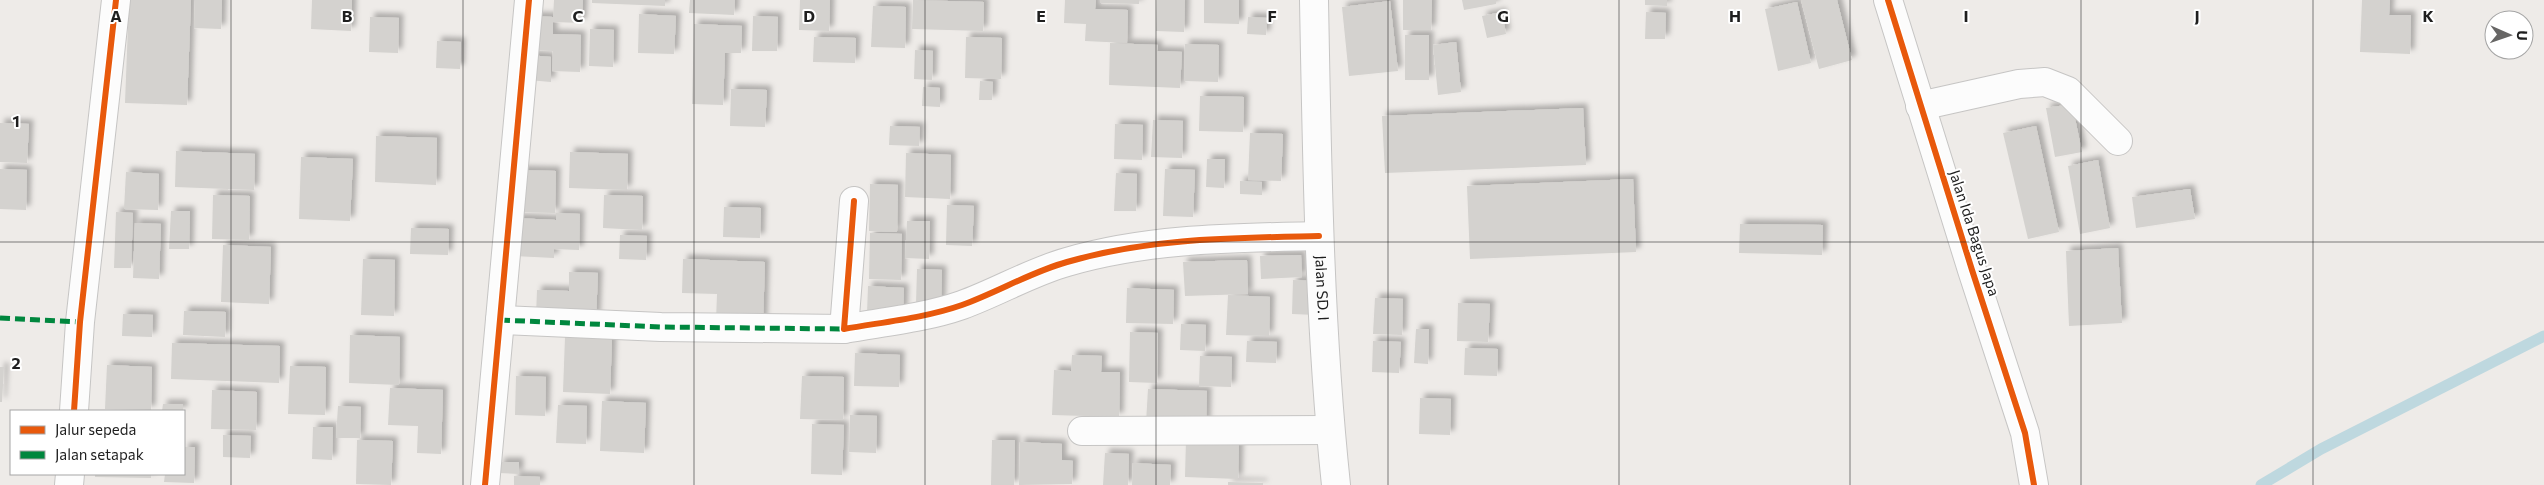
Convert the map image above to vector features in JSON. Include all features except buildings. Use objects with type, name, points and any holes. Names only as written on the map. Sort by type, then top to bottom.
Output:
[{"type":"street","points":[[74,410],[80,322],[116,0]]},
{"type":"street","points":[[485,485],[529,0]]},
{"type":"street","name":"Jalan SD. I","points":[[1314,0],[1319,236],[1330,430],[1336,485]]},
{"type":"street","name":"Jalan Ida Bagus Japa","points":[[1888,0],[1920,106],[2023,424],[2034,480]]},
{"type":"street","points":[[1920,106],[2019,84],[2045,82],[2068,91],[2118,141]]},
{"type":"street","points":[[844,329],[854,201]]},
{"type":"street","points":[[500,320],[661,327],[844,329],[916,316],[961,305],[1066,262],[1139,245],[1226,238],[1319,236]]},
{"type":"street","points":[[1082,431],[1330,430]]},
{"type":"waterway","points":[[2261,485],[2321,449],[2544,336]]},
{"type":"marked path","points":[[0,318],[80,322]]},
{"type":"marked path","points":[[500,320],[661,327],[844,329]]},
{"type":"cycle path","points":[[74,410],[80,322],[116,0]]},
{"type":"cycle path","points":[[485,485],[529,0]]},
{"type":"cycle path","points":[[1888,0],[2025,433],[2034,485]]},
{"type":"cycle path","points":[[854,201],[844,329],[919,316],[962,305],[1054,266],[1098,254],[1129,248],[1192,241],[1319,236]]}]
